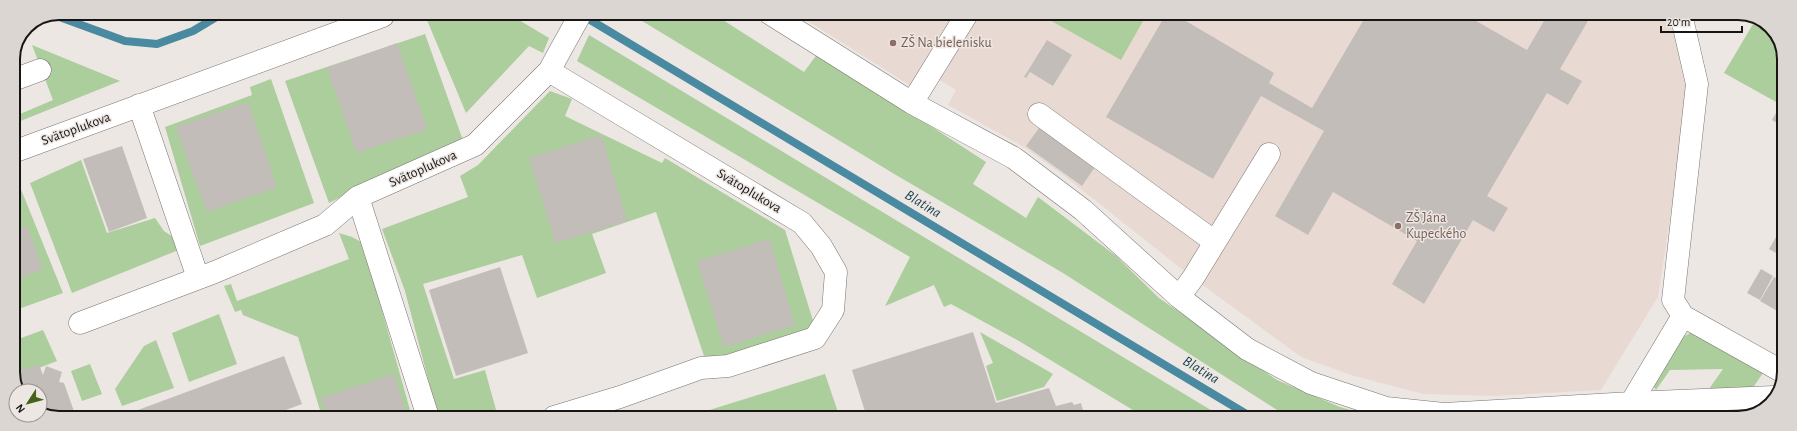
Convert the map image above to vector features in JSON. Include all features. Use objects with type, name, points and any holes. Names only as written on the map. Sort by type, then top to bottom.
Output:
[{"type":"street","name":"Svätoplukova","points":[[20,149],[371,20]]},
{"type":"street","points":[[548,71],[577,20]]},
{"type":"street","points":[[780,20],[912,103],[1014,158],[1083,210],[1179,297],[1247,349],[1311,383],[1386,408],[1415,411]]},
{"type":"street","points":[[912,103],[963,20]]},
{"type":"street","points":[[1682,20],[1697,84],[1673,300],[1683,316],[1777,369]]},
{"type":"street","points":[[20,77],[40,70]]},
{"type":"street","name":"Svätoplukova","points":[[80,323],[198,278],[325,225],[358,197],[475,145],[548,71],[802,223],[821,246],[836,272],[833,310],[815,338],[728,366],[700,368],[620,397],[574,411]]},
{"type":"street","points":[[139,105],[198,278]]},
{"type":"street","points":[[1039,114],[1215,242]]},
{"type":"street","points":[[1179,297],[1270,154]]},
{"type":"street","points":[[358,197],[426,411]]},
{"type":"street","points":[[1631,403],[1683,316]]},
{"type":"street","points":[[1495,411],[1768,397]]},
{"type":"shaded area","name":"ZŠ Na bielenisku","points":[[806,20],[959,20],[914,88]]},
{"type":"shaded area","name":"ZŠ Jána Kupeckého","points":[[976,20],[1674,20],[1691,81],[1658,297],[1601,390],[1495,396],[1423,394],[1351,375],[1301,357],[1193,278],[1063,175],[1024,147],[948,105],[956,90],[938,79]]},
{"type":"green space","points":[[427,20],[519,20],[549,38],[543,53],[529,46],[466,113]]},
{"type":"green space","points":[[641,20],[723,20],[804,72],[818,53],[986,162],[973,184],[1026,218],[1038,197],[1116,256],[1159,298],[1277,380],[1340,407],[1355,411],[1279,411],[1063,273],[896,175]]},
{"type":"green space","points":[[1050,20],[1144,20],[1121,60]]},
{"type":"green space","points":[[1753,23],[1757,25],[1770,37],[1776,51],[1777,102],[1724,73]]},
{"type":"green space","points":[[425,34],[465,146],[374,180],[329,203],[285,81]]},
{"type":"green space","points":[[589,35],[1212,411],[1134,411],[1019,341],[951,304],[944,307],[934,285],[885,306],[910,257],[577,61]]},
{"type":"green space","points":[[32,45],[120,81],[20,121],[20,114],[53,100]]},
{"type":"green space","points":[[271,79],[314,203],[200,246],[165,127],[252,95],[250,87]]},
{"type":"green space","points":[[550,91],[572,99],[565,116],[662,163],[665,158],[785,230],[814,324],[812,332],[726,362],[704,356],[656,212],[592,234],[606,273],[537,298],[522,255],[423,284],[454,379],[485,370],[496,411],[436,411],[405,291],[382,229],[468,197],[460,176],[478,165]]},
{"type":"green space","points":[[81,160],[107,233],[155,218],[164,231],[179,241],[181,249],[72,293],[30,183]]},
{"type":"green space","points":[[20,187],[63,293],[20,308]]},
{"type":"green space","points":[[339,233],[352,237],[363,243],[410,411],[320,411],[298,337],[243,315],[241,310],[235,312],[224,286],[231,284],[237,301],[349,259]]},
{"type":"green space","points":[[219,314],[237,364],[189,382],[172,333]]},
{"type":"green space","points":[[43,330],[57,361],[20,375],[20,338]]},
{"type":"green space","points":[[980,332],[1053,374],[1044,387],[997,401],[986,366],[993,363]]},
{"type":"green space","points":[[1690,333],[1694,333],[1763,373],[1752,389],[1709,389],[1723,369],[1670,370],[1656,390],[1653,386],[1683,337]]},
{"type":"green space","points":[[156,340],[174,388],[122,406],[115,389],[144,346]]},
{"type":"green space","points":[[90,364],[102,394],[82,401],[71,371]]},
{"type":"green space","points":[[825,374],[838,411],[706,411]]},
{"type":"building","points":[[1163,20],[1184,20],[1274,73],[1269,83],[1312,108],[1363,20],[1474,20],[1527,50],[1544,20],[1589,20],[1560,69],[1582,81],[1568,105],[1547,93],[1487,196],[1508,208],[1494,232],[1473,220],[1424,304],[1392,284],[1417,241],[1333,192],[1308,235],[1275,216],[1324,131],[1261,96],[1213,179],[1106,117]]},
{"type":"building","points":[[1047,40],[1072,55],[1053,86],[1030,72],[1026,78],[1024,77]]},
{"type":"building","points":[[397,43],[427,129],[357,153],[327,68]]},
{"type":"building","points":[[248,102],[277,187],[207,212],[176,127]]},
{"type":"building","points":[[1777,111],[1777,123],[1772,120]]},
{"type":"building","points":[[1039,128],[1095,167],[1082,186],[1026,146]]},
{"type":"building","points":[[601,135],[627,221],[556,243],[529,158]]},
{"type":"building","points":[[122,146],[147,218],[109,232],[83,159]]},
{"type":"building","points":[[27,226],[43,269],[20,277],[20,228]]},
{"type":"building","points":[[1777,235],[1777,254],[1769,249]]},
{"type":"building","points":[[769,239],[795,325],[724,347],[697,261]]},
{"type":"building","points":[[500,267],[528,353],[456,376],[429,290]]},
{"type":"building","points":[[1761,269],[1773,276],[1760,300],[1747,293]]},
{"type":"building","points":[[1774,277],[1777,279],[1777,311],[1760,301]]},
{"type":"building","points":[[973,332],[996,403],[1049,388],[1056,406],[1072,402],[1074,405],[1081,403],[1083,411],[865,411],[852,370]]},
{"type":"building","points":[[284,356],[302,404],[283,411],[135,411]]},
{"type":"building","points":[[39,364],[43,375],[46,366],[62,372],[59,382],[64,383],[74,411],[48,409],[48,383],[22,383],[20,371]]},
{"type":"building","points":[[394,374],[405,411],[325,411],[321,398]]},
{"type":"waterway","name":"Blatina","points":[[68,20],[125,41],[157,44],[193,31],[211,20]]},
{"type":"waterway","name":"Blatina","points":[[590,20],[1241,411]]},
{"type":"place","name":"ZŠ Na bielenisku","points":[[893,43]]},
{"type":"place","name":"ZŠ Jána Kupeckého","points":[[1398,226]]}]
